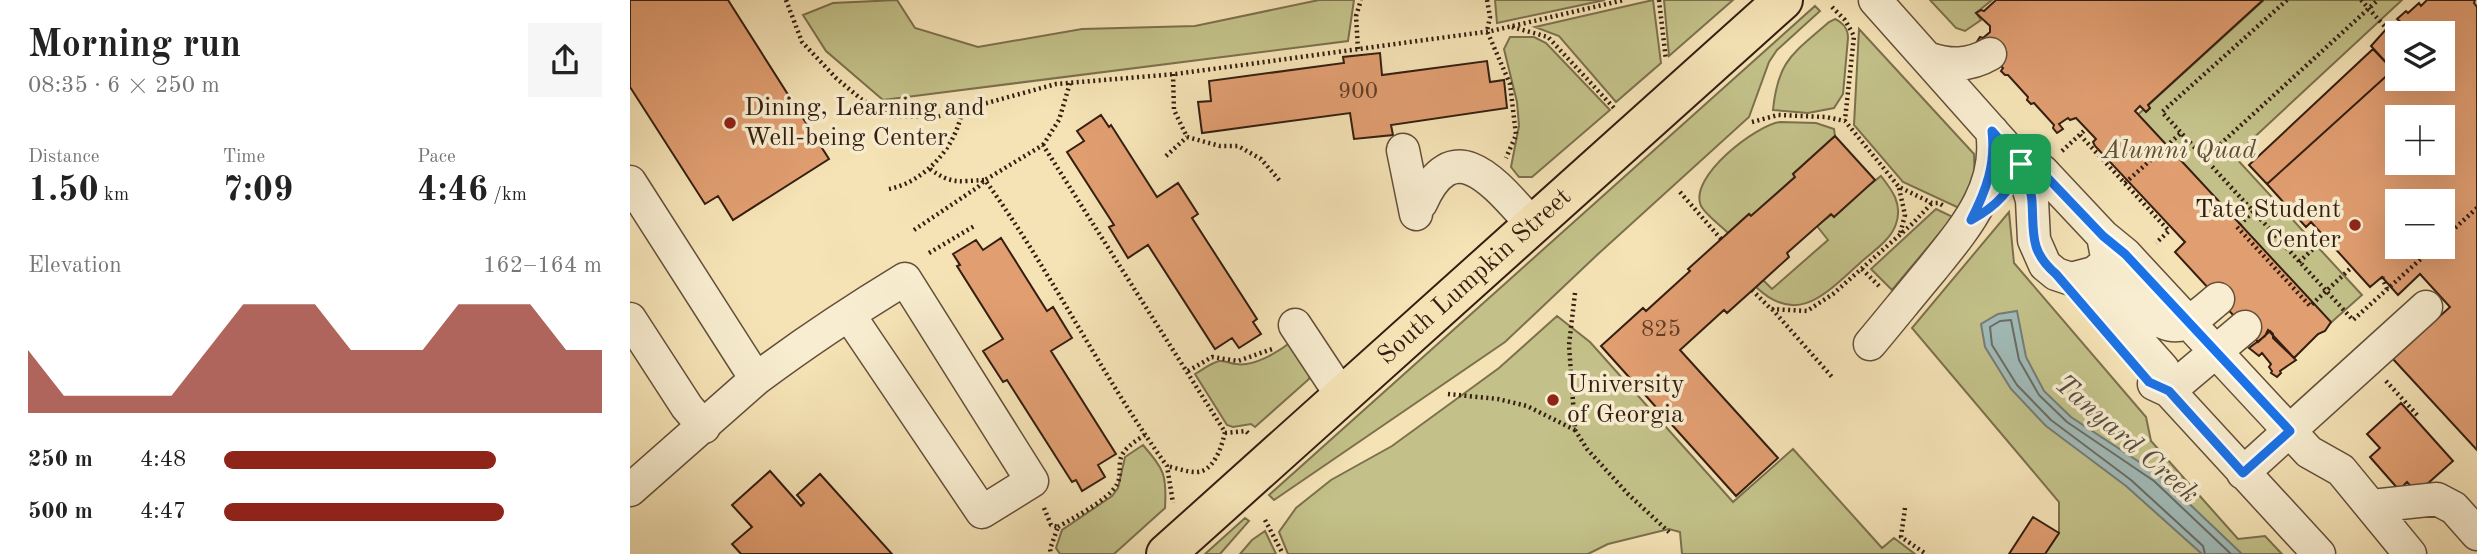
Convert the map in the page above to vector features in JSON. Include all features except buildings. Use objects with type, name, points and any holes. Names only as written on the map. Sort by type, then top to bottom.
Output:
[{"type":"main road","name":"South Lumpkin Street","points":[[1166,554],[1783,0]]},
{"type":"street","points":[[1875,0],[2021,164],[2032,200],[2034,240],[2045,265],[2086,263],[2159,322],[2170,326],[2189,321],[2218,299]]},
{"type":"street","points":[[1927,58],[1956,65],[1979,60],[1990,54]]},
{"type":"street","points":[[1971,220],[1990,174],[1994,152],[1992,131]]},
{"type":"street","points":[[1403,150],[1419,208],[1428,188],[1445,171],[1454,168],[1470,169],[1487,177],[1533,225]]},
{"type":"street","points":[[1870,344],[1971,220],[2001,198],[2014,183],[2021,164]]},
{"type":"street","points":[[2021,164],[2042,172],[2086,263],[2149,382],[2169,391],[2319,554]]},
{"type":"street","points":[[630,182],[756,379]]},
{"type":"street","points":[[630,490],[756,379],[849,315],[905,279],[1032,481],[982,512],[849,315]]},
{"type":"street","points":[[2243,473],[2426,307]]},
{"type":"street","points":[[630,319],[687,407],[704,427]]},
{"type":"street","points":[[2189,321],[2309,452],[2341,470],[2410,554]]},
{"type":"street","points":[[1296,325],[1342,396]]},
{"type":"street","points":[[2169,391],[2245,327]]},
{"type":"street","points":[[2372,506],[2437,499],[2454,508],[2477,534]]},
{"type":"path","points":[[786,0],[802,42],[836,78],[861,99],[890,117],[936,117],[1056,84],[1173,74],[1487,32],[1624,0]]},
{"type":"path","points":[[1358,49],[1356,16],[1361,0]]},
{"type":"path","points":[[1487,0],[1490,17],[1487,32],[1510,84],[1516,135],[1504,165]]},
{"type":"path","points":[[1659,0],[1667,64]]},
{"type":"path","points":[[2287,0],[2162,112],[2353,320],[2421,259]]},
{"type":"path","points":[[2361,0],[2385,27]]},
{"type":"path","points":[[2204,159],[2378,0]]},
{"type":"path","points":[[1832,7],[1845,20],[1854,36],[1845,121]]},
{"type":"path","points":[[1511,26],[1548,37],[1616,110]]},
{"type":"path","points":[[1173,74],[1174,110],[1188,138],[1220,146],[1238,146],[1261,159],[1280,181]]},
{"type":"path","points":[[914,230],[985,180],[1043,145],[1059,120],[1070,83]]},
{"type":"path","points":[[889,189],[930,169],[952,141],[961,120],[962,109]]},
{"type":"path","points":[[1752,122],[1778,115],[1826,117],[1845,121],[1899,187],[1905,215],[1900,235]]},
{"type":"path","points":[[2061,152],[2086,129]]},
{"type":"path","points":[[2124,183],[2181,133]]},
{"type":"path","points":[[2080,135],[2169,232],[2150,248]]},
{"type":"path","points":[[1166,156],[1188,138]]},
{"type":"path","points":[[1043,145],[1225,433],[1217,456],[1203,471],[1167,466]]},
{"type":"path","points":[[930,169],[940,177],[956,182],[985,180]]},
{"type":"path","points":[[985,180],[1015,221],[1044,272],[1167,466],[1174,505]]},
{"type":"path","points":[[1771,309],[1807,311],[1833,294],[1936,203],[1899,187]]},
{"type":"path","points":[[1680,192],[1721,239]]},
{"type":"path","points":[[2455,228],[2477,208]]},
{"type":"path","points":[[2253,212],[2237,227],[2310,306],[2352,267]]},
{"type":"path","points":[[929,253],[976,225]]},
{"type":"path","points":[[2299,262],[2325,238]]},
{"type":"path","points":[[2382,277],[2387,289]]},
{"type":"path","points":[[1752,290],[1832,377]]},
{"type":"path","points":[[1575,293],[1569,345],[1575,430],[1587,449],[1637,503],[1671,534]]},
{"type":"path","points":[[1188,371],[1212,357],[1237,360],[1274,349]]},
{"type":"path","points":[[2384,378],[2419,417]]},
{"type":"path","points":[[1448,394],[1499,399],[1527,406],[1575,430]]},
{"type":"path","points":[[1225,433],[1246,431],[1251,436]]},
{"type":"path","points":[[1051,554],[1050,549],[1058,527],[1117,486],[1120,459],[1129,445],[1146,434]]},
{"type":"path","points":[[1027,484],[1044,508],[1051,525],[1058,527]]},
{"type":"path","points":[[1905,509],[1901,537],[1926,554]]},
{"type":"path","points":[[1265,520],[1283,554]]},
{"type":"green space","points":[[897,0],[915,28],[978,47],[1082,29],[1195,26],[1319,0],[1354,0],[1348,41],[883,100],[826,51],[803,15],[833,3]]},
{"type":"green space","points":[[1495,0],[1605,0],[1497,23]]},
{"type":"green space","points":[[1653,0],[1661,63],[1616,102],[1559,36],[1535,27]]},
{"type":"green space","points":[[1664,0],[1733,0],[1669,56]]},
{"type":"green space","points":[[1930,0],[1992,0],[1976,13],[1981,20],[1965,31],[1956,28]]},
{"type":"green space","name":"Alumni Quad","points":[[2264,0],[2402,0],[2234,156],[2362,295],[2290,359],[2101,148]]},
{"type":"green space","points":[[1815,6],[1820,11],[1777,50],[1769,62],[1749,117],[1505,342],[1274,500],[1269,495]]},
{"type":"green space","points":[[1835,19],[1844,26],[1848,38],[1843,94],[1834,108],[1808,113],[1773,110],[1779,79],[1790,58]]},
{"type":"green space","points":[[1859,29],[1974,154],[1975,187],[1959,208],[1903,182],[1854,125]]},
{"type":"green space","points":[[1510,37],[1534,37],[1546,43],[1610,110],[1532,177],[1519,177],[1511,167],[1519,126],[1517,102],[1504,49]]},
{"type":"green space","points":[[1780,122],[1816,123],[1834,129],[1835,136],[1793,174],[1795,177],[1728,233],[1701,206],[1700,194],[1704,181],[1714,167],[1741,142],[1769,125]]},
{"type":"green space","points":[[1881,176],[1897,204],[1898,217],[1894,230],[1881,245],[1835,285],[1811,301],[1798,305],[1785,304],[1771,299],[1756,287],[1763,280],[1772,289],[1828,240],[1817,226]]},
{"type":"green space","points":[[1936,209],[1953,217],[1892,290],[1871,269]]},
{"type":"green space","points":[[2009,212],[2014,263],[2146,417],[2151,441],[2238,539],[2265,536],[2282,554],[2045,554],[2059,533],[2059,502],[1912,328]]},
{"type":"green space","points":[[1557,316],[1590,342],[1733,502],[1793,449],[1882,548],[1894,538],[1915,554],[1682,554],[1680,532],[1669,529],[1608,544],[1588,554],[1288,554],[1279,532],[1296,508],[1331,480],[1392,446],[1499,368]]},
{"type":"green space","points":[[1291,342],[1310,374],[1309,379],[1255,427],[1251,424],[1233,427],[1227,425],[1195,374],[1219,361],[1243,364],[1258,361]]},
{"type":"green space","points":[[1143,445],[1163,473],[1165,508],[1114,554],[1060,554],[1056,548],[1062,530],[1112,496],[1118,488],[1125,457]]},
{"type":"green space","points":[[1245,518],[1249,521],[1220,554],[1205,554]]},
{"type":"green space","points":[[1265,531],[1276,554],[1240,554],[1252,540]]},
{"type":"water","points":[[2017,311],[2026,357],[2044,391],[2071,417],[2159,475],[2242,554],[2202,554],[2126,486],[2046,426],[2011,389],[1985,347],[1981,324],[1998,314]]},
{"type":"place","name":"Dining, Learning and Well-being Center","points":[[730,123]]},
{"type":"place","name":"Tate Student Center","points":[[2355,225]]},
{"type":"place","name":"University of Georgia","points":[[1553,400]]},
{"type":"route","points":[[2021,164],[2014,183],[2001,198],[1971,220],[1990,174],[1994,152],[1992,131],[2021,164],[2042,172],[2103,236],[2125,254],[2290,431],[2243,473],[2169,391],[2149,382],[2056,274],[2045,265],[2034,240],[2032,200],[2021,164]]},
{"type":"water label","name":"Tanyard Creek","points":[[2126,440]]}]
